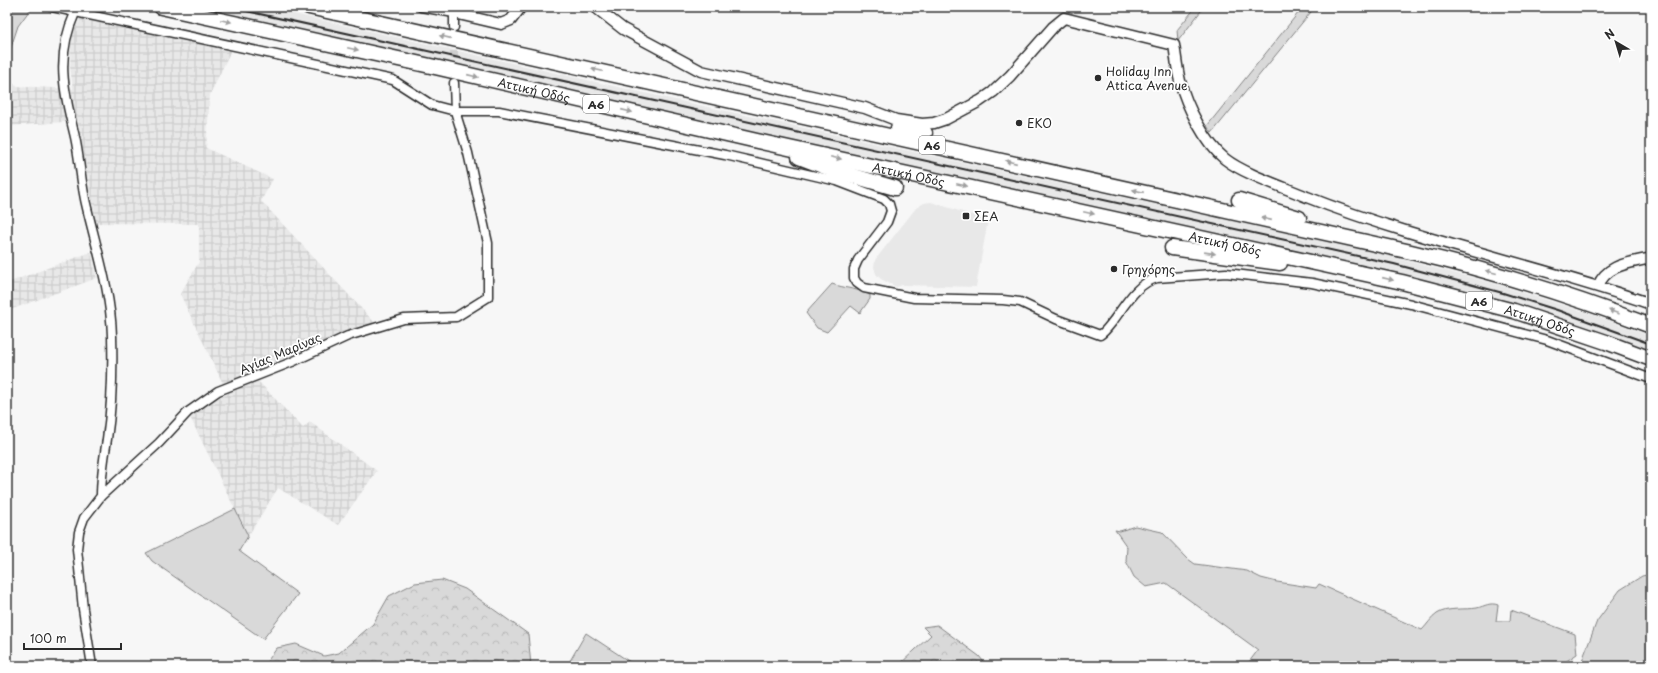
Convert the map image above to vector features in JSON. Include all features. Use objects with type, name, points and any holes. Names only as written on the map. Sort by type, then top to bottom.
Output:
[{"type":"highway","name":"Αττική Οδός","points":[[161,7],[435,67],[757,141],[1350,270],[1493,305],[1566,328],[1651,359]]},
{"type":"highway","name":"Α6","points":[[309,7],[689,90],[1359,240],[1497,274],[1546,288],[1651,326]]},
{"type":"highway","points":[[689,90],[743,96],[849,119],[925,133]]},
{"type":"highway","points":[[757,141],[834,170],[895,188]]},
{"type":"highway","points":[[1239,200],[1331,227],[1359,240]]},
{"type":"highway","points":[[1172,248],[1305,267],[1350,270]]},
{"type":"street","points":[[52,7],[393,80],[432,105],[456,111],[499,111],[598,130],[788,168],[837,181],[869,192],[889,204],[892,211],[887,222],[858,260],[854,269],[854,278],[857,283],[864,288],[914,298],[1003,300],[1020,302],[1056,319],[1100,335],[1140,286],[1148,280],[1226,273],[1312,283],[1411,304],[1547,340],[1651,379]]},
{"type":"street","points":[[421,7],[454,10],[501,24],[511,20],[521,7]]},
{"type":"street","points":[[595,7],[623,30],[701,71],[815,98],[865,108],[896,120],[917,124],[934,123],[946,119],[980,101],[993,92],[1010,76],[1053,27],[1064,18],[1174,45],[1180,81],[1184,94],[1201,129],[1214,148],[1225,159],[1241,168],[1346,212],[1598,286],[1651,304]]},
{"type":"street","points":[[454,10],[454,27]]},
{"type":"street","points":[[75,13],[68,29],[63,49],[65,91],[78,151],[86,207],[108,294],[112,334],[110,402],[107,440],[102,465],[101,496]]},
{"type":"street","points":[[454,83],[456,111]]},
{"type":"street","name":"Αγίας Μαρίνας","points":[[92,666],[83,609],[77,548],[79,532],[84,518],[101,496],[159,443],[188,412],[218,391],[292,362],[348,336],[404,319],[456,316],[488,298],[488,244],[468,153],[456,111]]},
{"type":"street","points":[[1598,286],[1601,279],[1607,272],[1621,266],[1651,258]]},
{"type":"shaded area","points":[[188,7],[263,7],[671,99],[1361,249],[1493,283],[1594,315],[1651,336],[1651,351],[1516,305],[1410,279]]},
{"type":"shaded area","points":[[82,16],[233,46],[210,95],[206,148],[273,179],[261,201],[375,323],[256,371],[259,382],[303,428],[310,422],[377,471],[338,525],[278,488],[248,536],[189,415],[206,403],[228,394],[180,294],[199,262],[199,224],[96,223],[78,121],[7,126],[7,78],[16,86],[73,89],[70,67],[71,42],[75,28]]},
{"type":"shaded area","points":[[931,202],[988,220],[976,287],[902,285],[896,287],[881,279],[876,274],[874,267],[875,260],[916,208],[924,203]]},
{"type":"shaded area","points":[[91,252],[97,278],[7,311],[7,283]]},
{"type":"green space","points":[[7,7],[32,7],[18,26],[9,53],[7,53]]},
{"type":"green space","points":[[1196,7],[1204,7],[1178,41],[1177,30]]},
{"type":"green space","points":[[1303,7],[1315,7],[1212,133],[1207,126]]},
{"type":"green space","points":[[832,284],[866,293],[870,295],[870,299],[860,313],[851,306],[827,332],[817,328],[806,313]]},
{"type":"green space","points":[[235,509],[248,536],[239,551],[298,594],[263,639],[152,561],[146,553]]},
{"type":"green space","points":[[1135,526],[1162,532],[1188,559],[1195,564],[1247,571],[1261,578],[1277,582],[1316,588],[1319,584],[1422,630],[1433,617],[1446,610],[1477,608],[1495,604],[1498,605],[1496,621],[1510,621],[1511,610],[1575,634],[1577,654],[1559,666],[1246,666],[1258,650],[1166,583],[1146,587],[1134,577],[1126,561],[1127,547],[1115,530],[1120,531]]},
{"type":"green space","points":[[1651,574],[1651,666],[1580,666],[1597,621],[1620,590],[1642,576]]},
{"type":"green space","points":[[442,580],[465,589],[528,634],[531,666],[267,666],[266,663],[277,648],[296,644],[324,656],[339,653],[373,624],[389,596],[415,583]]},
{"type":"green space","points":[[937,625],[979,656],[987,666],[898,666],[931,635],[923,627]]},
{"type":"green space","points":[[586,633],[636,666],[567,666]]},
{"type":"tunnel","points":[[454,27],[454,75]]},
{"type":"railway","points":[[228,7],[1394,264],[1503,293],[1557,310],[1651,344]]},
{"type":"place","name":"Holiday Inn Attica Avenue","points":[[1098,78]]},
{"type":"place","name":"EKO","points":[[1019,123]]},
{"type":"place","name":"ΣΕΑ","points":[[966,216]]},
{"type":"place","name":"Γρηγόρης","points":[[1114,269]]}]
